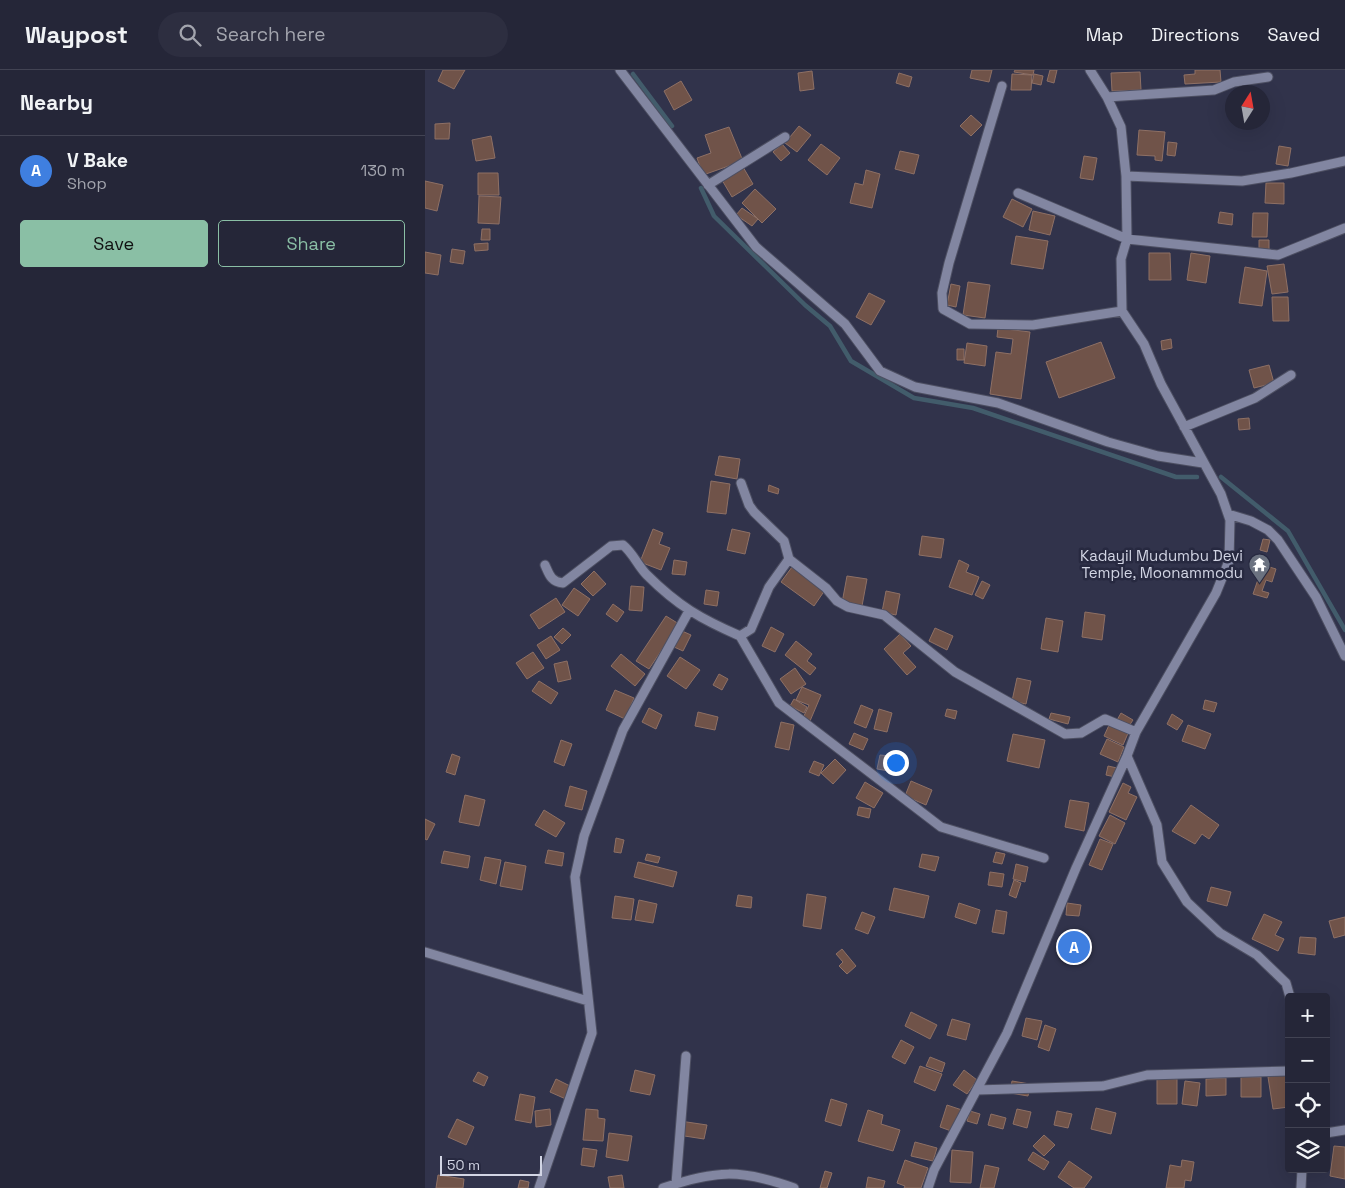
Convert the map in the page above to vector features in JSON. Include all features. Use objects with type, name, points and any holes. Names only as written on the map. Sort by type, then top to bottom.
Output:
[{"type":"street","points":[[621,70],[756,247],[845,324],[880,371],[915,387],[998,403],[1108,442],[1158,456],[1203,463]]},
{"type":"street","points":[[928,1188],[934,1170],[1007,1033],[1076,868],[1136,732],[1216,593],[1229,560],[1230,520],[1221,494],[1161,384],[1144,344],[1122,311],[1121,258],[1127,239],[1126,176],[1121,127],[1107,97],[1090,70]]},
{"type":"street","points":[[1107,97],[1214,90],[1234,82],[1268,77]]},
{"type":"street","points":[[1002,86],[949,263],[942,293],[943,309],[970,324],[1033,325],[1122,311]]},
{"type":"street","points":[[708,185],[785,136]]},
{"type":"street","points":[[1126,176],[1243,181],[1291,174],[1345,161]]},
{"type":"street","points":[[1018,193],[1127,239],[1278,255],[1345,228]]},
{"type":"street","points":[[1184,427],[1255,398],[1291,375]]},
{"type":"street","points":[[741,483],[749,505],[754,512],[784,541],[789,559],[826,588],[842,605],[884,615],[955,672],[1065,734],[1081,733],[1105,720],[1136,732]]},
{"type":"street","points":[[1228,514],[1251,521],[1268,530],[1278,540],[1316,597],[1345,656]]},
{"type":"street","points":[[545,565],[551,578],[557,583],[563,584],[611,546],[621,545],[629,551],[646,573],[698,618],[740,636],[779,703],[941,827],[1044,858]]},
{"type":"street","points":[[740,636],[751,629],[769,588],[789,559]]},
{"type":"street","points":[[539,1188],[592,1033],[575,877],[585,836],[623,730],[689,611]]},
{"type":"street","points":[[1127,756],[1157,825],[1162,862],[1187,902],[1220,933],[1257,955],[1286,984],[1289,993]]},
{"type":"street","points":[[425,952],[588,1001]]},
{"type":"street","points":[[676,1184],[686,1056]]},
{"type":"street","points":[[977,1090],[1103,1086],[1147,1076],[1285,1071]]},
{"type":"street","points":[[1330,1132],[1345,1130]]},
{"type":"street","points":[[663,1188],[721,1173],[761,1177],[794,1188]]},
{"type":"street","points":[[1301,1188],[1302,1173]]},
{"type":"building","points":[[443,70],[465,70],[454,89],[438,81]]},
{"type":"building","points":[[972,70],[992,70],[989,82],[970,78]]},
{"type":"building","points":[[1015,70],[1034,70],[1033,75],[1014,72]]},
{"type":"building","points":[[1050,70],[1057,70],[1054,83],[1047,81]]},
{"type":"building","points":[[1195,70],[1220,70],[1221,82],[1185,84],[1184,75],[1195,74]]},
{"type":"building","points":[[812,71],[814,89],[800,91],[798,73]]},
{"type":"building","points":[[1140,72],[1141,90],[1112,91],[1111,73]]},
{"type":"building","points":[[899,73],[912,77],[909,87],[896,83]]},
{"type":"building","points":[[1012,74],[1032,75],[1031,90],[1011,90]]},
{"type":"building","points":[[1034,74],[1043,76],[1041,85],[1032,83]]},
{"type":"building","points":[[681,81],[692,100],[674,110],[664,91]]},
{"type":"building","points":[[971,115],[982,125],[971,136],[960,126]]},
{"type":"building","points":[[450,123],[449,139],[435,139],[435,124]]},
{"type":"building","points":[[799,126],[811,135],[797,152],[785,143]]},
{"type":"building","points":[[729,127],[743,161],[703,175],[697,158],[711,153],[705,135]]},
{"type":"building","points":[[1139,130],[1165,132],[1162,161],[1155,160],[1155,156],[1137,155]]},
{"type":"building","points":[[491,136],[495,158],[476,161],[472,140]]},
{"type":"building","points":[[1168,142],[1177,143],[1175,156],[1167,155]]},
{"type":"building","points":[[782,144],[790,153],[781,161],[773,152]]},
{"type":"building","points":[[821,144],[840,158],[827,175],[808,160]]},
{"type":"building","points":[[1279,146],[1291,148],[1288,166],[1276,164]]},
{"type":"building","points":[[900,151],[919,155],[914,174],[895,169]]},
{"type":"building","points":[[1084,156],[1097,158],[1093,180],[1080,178]]},
{"type":"building","points":[[743,167],[753,184],[732,197],[722,180]]},
{"type":"building","points":[[866,170],[880,174],[872,208],[850,203],[855,183],[863,185]]},
{"type":"building","points":[[478,173],[498,173],[499,195],[478,195]]},
{"type":"building","points":[[425,181],[443,185],[437,211],[425,208]]},
{"type":"building","points":[[1266,183],[1284,183],[1284,204],[1265,203]]},
{"type":"building","points":[[755,189],[776,209],[762,223],[742,203]]},
{"type":"building","points":[[479,196],[501,197],[499,224],[478,223]]},
{"type":"building","points":[[1012,199],[1032,209],[1023,227],[1003,217]]},
{"type":"building","points":[[742,208],[758,219],[752,226],[736,215]]},
{"type":"building","points":[[1033,211],[1055,216],[1050,235],[1029,230]]},
{"type":"building","points":[[1220,212],[1233,214],[1232,225],[1218,223]]},
{"type":"building","points":[[1253,213],[1268,213],[1267,237],[1252,237]]},
{"type":"building","points":[[482,229],[490,229],[490,240],[481,240]]},
{"type":"building","points":[[1016,236],[1048,241],[1043,269],[1011,264]]},
{"type":"building","points":[[1259,240],[1269,240],[1269,253],[1259,253]]},
{"type":"building","points":[[488,243],[488,250],[475,251],[474,244]]},
{"type":"building","points":[[452,249],[465,251],[463,264],[450,262]]},
{"type":"building","points":[[425,252],[441,255],[438,275],[425,273]]},
{"type":"building","points":[[1149,253],[1170,253],[1171,280],[1149,280]]},
{"type":"building","points":[[1191,253],[1210,256],[1206,283],[1187,280]]},
{"type":"building","points":[[1284,264],[1288,292],[1272,294],[1267,266]]},
{"type":"building","points":[[1245,267],[1267,271],[1262,306],[1239,303]]},
{"type":"building","points":[[968,282],[990,285],[985,318],[963,315]]},
{"type":"building","points":[[951,284],[960,286],[956,307],[947,305]]},
{"type":"building","points":[[869,293],[885,301],[871,325],[856,317]]},
{"type":"building","points":[[1272,297],[1288,297],[1289,321],[1273,321]]},
{"type":"building","points":[[998,328],[1030,332],[1021,399],[990,394],[996,352],[1011,354],[1013,339],[997,337]]},
{"type":"building","points":[[1171,339],[1172,348],[1162,350],[1161,341]]},
{"type":"building","points":[[1101,342],[1115,378],[1059,398],[1046,362]]},
{"type":"building","points":[[967,343],[987,346],[985,366],[964,363]]},
{"type":"building","points":[[957,349],[964,349],[964,360],[957,360]]},
{"type":"building","points":[[1269,365],[1274,383],[1254,388],[1249,370]]},
{"type":"building","points":[[1249,418],[1250,429],[1239,430],[1238,419]]},
{"type":"building","points":[[719,456],[740,459],[737,479],[715,475]]},
{"type":"building","points":[[711,481],[730,484],[726,514],[707,512]]},
{"type":"building","points":[[769,485],[779,489],[778,494],[768,491]]},
{"type":"building","points":[[653,529],[663,533],[659,544],[670,548],[661,570],[640,562]]},
{"type":"building","points":[[732,529],[750,533],[745,554],[727,550]]},
{"type":"building","points":[[922,536],[944,539],[941,558],[919,555]]},
{"type":"building","points":[[1263,539],[1270,540],[1267,552],[1260,550]]},
{"type":"building","points":[[674,560],[687,562],[685,575],[672,574]]},
{"type":"building","points":[[959,560],[969,565],[966,572],[979,577],[972,595],[949,587]]},
{"type":"building","points":[[1263,565],[1276,569],[1272,582],[1266,580],[1262,591],[1269,593],[1267,598],[1253,594]]},
{"type":"building","points":[[792,567],[825,590],[814,606],[781,582]]},
{"type":"building","points":[[594,571],[606,584],[593,596],[581,584]]},
{"type":"building","points":[[847,576],[867,579],[862,606],[842,603]]},
{"type":"building","points":[[982,581],[990,585],[983,599],[975,595]]},
{"type":"building","points":[[631,586],[644,587],[642,611],[629,610]]},
{"type":"building","points":[[574,588],[590,599],[578,616],[562,605]]},
{"type":"building","points":[[706,590],[719,592],[717,606],[704,604]]},
{"type":"building","points":[[886,591],[900,594],[896,615],[882,612]]},
{"type":"building","points":[[556,598],[565,612],[539,629],[530,615]]},
{"type":"building","points":[[613,604],[624,612],[617,622],[606,614]]},
{"type":"building","points":[[1085,612],[1105,615],[1102,640],[1082,637]]},
{"type":"building","points":[[666,616],[679,624],[649,669],[636,661]]},
{"type":"building","points":[[1046,618],[1063,621],[1058,652],[1041,649]]},
{"type":"building","points":[[771,627],[784,634],[775,652],[762,646]]},
{"type":"building","points":[[563,628],[571,635],[562,644],[554,637]]},
{"type":"building","points":[[935,628],[953,636],[947,650],[929,641]]},
{"type":"building","points":[[682,631],[691,635],[683,651],[674,647]]},
{"type":"building","points":[[900,634],[911,646],[903,653],[916,667],[907,675],[884,649]]},
{"type":"building","points":[[551,636],[560,650],[546,659],[537,645]]},
{"type":"building","points":[[796,641],[812,654],[807,661],[816,668],[810,675],[785,655]]},
{"type":"building","points":[[533,652],[544,668],[527,679],[516,663]]},
{"type":"building","points":[[621,654],[645,674],[635,686],[611,666]]},
{"type":"building","points":[[680,657],[700,670],[686,689],[667,676]]},
{"type":"building","points":[[567,661],[571,679],[558,682],[554,664]]},
{"type":"building","points":[[795,668],[806,684],[791,694],[780,679]]},
{"type":"building","points":[[719,674],[728,679],[722,690],[713,685]]},
{"type":"building","points":[[1017,678],[1031,681],[1026,704],[1012,701]]},
{"type":"building","points":[[539,681],[558,693],[551,704],[532,691]]},
{"type":"building","points":[[802,687],[821,695],[810,721],[803,718],[809,705],[796,700]]},
{"type":"building","points":[[615,690],[634,698],[625,719],[606,710]]},
{"type":"building","points":[[794,699],[807,707],[804,713],[790,706]]},
{"type":"building","points":[[1205,700],[1217,703],[1214,712],[1203,709]]},
{"type":"building","points":[[861,705],[873,710],[866,728],[854,723]]},
{"type":"building","points":[[649,708],[662,715],[656,729],[642,722]]},
{"type":"building","points":[[879,709],[892,713],[887,732],[874,729]]},
{"type":"building","points":[[947,709],[957,711],[955,719],[945,716]]},
{"type":"building","points":[[698,712],[718,717],[715,730],[695,726]]},
{"type":"building","points":[[1051,713],[1070,717],[1068,724],[1049,719]]},
{"type":"building","points":[[1121,713],[1133,720],[1129,726],[1117,720]]},
{"type":"building","points":[[1172,714],[1183,721],[1177,730],[1167,724]]},
{"type":"building","points":[[781,722],[794,725],[789,750],[775,747]]},
{"type":"building","points":[[1110,723],[1129,731],[1123,745],[1104,736]]},
{"type":"building","points":[[1188,725],[1211,734],[1205,749],[1182,741]]},
{"type":"building","points":[[854,733],[868,739],[863,750],[849,744]]},
{"type":"building","points":[[1013,734],[1045,740],[1039,768],[1007,761]]},
{"type":"building","points":[[1107,739],[1124,747],[1118,762],[1100,754]]},
{"type":"building","points":[[561,740],[572,744],[564,766],[554,762]]},
{"type":"building","points":[[452,754],[460,757],[455,775],[446,772]]},
{"type":"building","points":[[880,755],[891,756],[889,771],[877,769]]},
{"type":"building","points":[[835,759],[846,770],[833,784],[821,773]]},
{"type":"building","points":[[814,761],[824,765],[819,776],[809,772]]},
{"type":"building","points":[[1108,766],[1117,768],[1115,777],[1106,775]]},
{"type":"building","points":[[911,781],[932,790],[926,805],[905,796]]},
{"type":"building","points":[[865,782],[883,793],[874,808],[856,798]]},
{"type":"building","points":[[1123,783],[1131,787],[1128,793],[1137,797],[1126,820],[1109,812]]},
{"type":"building","points":[[570,786],[587,791],[582,810],[565,806]]},
{"type":"building","points":[[465,795],[485,800],[479,826],[459,822]]},
{"type":"building","points":[[1070,800],[1089,803],[1084,831],[1065,827]]},
{"type":"building","points":[[1191,805],[1219,825],[1209,839],[1202,834],[1195,844],[1172,831]]},
{"type":"building","points":[[859,807],[871,809],[869,818],[857,815]]},
{"type":"building","points":[[544,810],[565,823],[556,837],[535,825]]},
{"type":"building","points":[[1110,815],[1125,823],[1115,844],[1099,836]]},
{"type":"building","points":[[425,819],[435,824],[427,840],[425,839]]},
{"type":"building","points":[[616,838],[624,840],[621,853],[614,852]]},
{"type":"building","points":[[1100,839],[1113,844],[1102,870],[1089,865]]},
{"type":"building","points":[[548,850],[564,853],[562,866],[545,863]]},
{"type":"building","points":[[444,851],[470,856],[468,868],[441,863]]},
{"type":"building","points":[[996,852],[1005,854],[1002,864],[993,862]]},
{"type":"building","points":[[647,854],[660,857],[658,863],[645,860]]},
{"type":"building","points":[[922,854],[939,857],[935,871],[919,867]]},
{"type":"building","points":[[485,857],[501,860],[496,884],[480,880]]},
{"type":"building","points":[[505,862],[526,866],[522,890],[500,886]]},
{"type":"building","points":[[638,862],[677,872],[673,887],[634,877]]},
{"type":"building","points":[[1016,864],[1028,867],[1025,882],[1013,879]]},
{"type":"building","points":[[990,872],[1004,874],[1002,887],[988,885]]},
{"type":"building","points":[[1014,880],[1021,883],[1016,898],[1009,895]]},
{"type":"building","points":[[1211,887],[1231,892],[1227,906],[1207,901]]},
{"type":"building","points":[[894,888],[929,896],[924,918],[889,910]]},
{"type":"building","points":[[807,894],[826,897],[821,929],[803,926]]},
{"type":"building","points":[[738,895],[752,897],[751,908],[736,906]]},
{"type":"building","points":[[615,896],[634,899],[631,920],[612,918]]},
{"type":"building","points":[[639,900],[657,904],[653,923],[635,920]]},
{"type":"building","points":[[959,903],[980,910],[976,924],[955,917]]},
{"type":"building","points":[[1067,903],[1081,905],[1079,916],[1066,915]]},
{"type":"building","points":[[996,910],[1007,912],[1004,934],[992,932]]},
{"type":"building","points":[[862,912],[875,917],[868,934],[855,929]]},
{"type":"building","points":[[1264,914],[1282,922],[1275,935],[1284,939],[1278,951],[1252,939]]},
{"type":"building","points":[[1345,917],[1345,935],[1334,938],[1329,921]]},
{"type":"building","points":[[1300,937],[1316,938],[1315,955],[1298,953]]},
{"type":"building","points":[[842,949],[856,966],[847,974],[839,966],[843,962],[836,954]]},
{"type":"building","points":[[911,1012],[937,1025],[930,1039],[905,1026]]},
{"type":"building","points":[[1026,1018],[1042,1021],[1037,1040],[1022,1036]]},
{"type":"building","points":[[952,1019],[970,1024],[966,1040],[947,1035]]},
{"type":"building","points":[[1045,1025],[1056,1029],[1049,1051],[1038,1047]]},
{"type":"building","points":[[901,1040],[914,1047],[905,1064],[892,1057]]},
{"type":"building","points":[[930,1057],[945,1063],[942,1072],[926,1066]]},
{"type":"building","points":[[920,1066],[942,1074],[935,1091],[914,1082]]},
{"type":"building","points":[[635,1070],[655,1075],[650,1095],[630,1091]]},
{"type":"building","points":[[964,1070],[977,1080],[967,1094],[953,1085]]},
{"type":"building","points":[[478,1072],[488,1077],[484,1086],[473,1081]]},
{"type":"building","points":[[1285,1074],[1285,1108],[1273,1109],[1268,1077]]},
{"type":"building","points":[[1241,1077],[1261,1077],[1261,1097],[1241,1097]]},
{"type":"building","points":[[1157,1078],[1177,1079],[1177,1104],[1157,1104]]},
{"type":"building","points":[[1226,1078],[1226,1095],[1206,1096],[1206,1079]]},
{"type":"building","points":[[556,1079],[574,1088],[568,1100],[550,1092]]},
{"type":"building","points":[[1012,1081],[1030,1084],[1028,1096],[1010,1093]]},
{"type":"building","points":[[1185,1081],[1200,1083],[1197,1106],[1182,1104]]},
{"type":"building","points":[[520,1094],[535,1097],[531,1123],[515,1120]]},
{"type":"building","points":[[831,1099],[847,1104],[841,1126],[825,1121]]},
{"type":"building","points":[[947,1105],[962,1110],[954,1132],[940,1127]]},
{"type":"building","points":[[1096,1108],[1116,1113],[1111,1134],[1091,1129]]},
{"type":"building","points":[[550,1109],[551,1125],[536,1127],[535,1111]]},
{"type":"building","points":[[586,1109],[598,1110],[598,1118],[605,1119],[603,1141],[583,1140]]},
{"type":"building","points":[[1017,1109],[1031,1112],[1027,1128],[1013,1124]]},
{"type":"building","points":[[868,1110],[883,1115],[881,1124],[900,1130],[893,1151],[858,1141]]},
{"type":"building","points":[[970,1111],[980,1114],[977,1124],[967,1121]]},
{"type":"building","points":[[1057,1111],[1072,1114],[1068,1128],[1054,1125]]},
{"type":"building","points":[[991,1114],[1006,1118],[1003,1129],[988,1125]]},
{"type":"building","points":[[457,1119],[474,1127],[466,1145],[448,1137]]},
{"type":"building","points":[[680,1121],[707,1125],[704,1139],[678,1135]]},
{"type":"building","points":[[609,1133],[632,1136],[628,1161],[606,1157]]},
{"type":"building","points":[[1044,1135],[1055,1145],[1044,1156],[1033,1146]]},
{"type":"building","points":[[915,1142],[937,1148],[933,1161],[911,1156]]},
{"type":"building","points":[[1334,1146],[1345,1147],[1345,1179],[1330,1176]]},
{"type":"building","points":[[583,1148],[597,1150],[594,1167],[581,1165]]},
{"type":"building","points":[[952,1150],[973,1152],[971,1183],[950,1182]]},
{"type":"building","points":[[1033,1152],[1049,1162],[1044,1170],[1028,1160]]},
{"type":"building","points":[[905,1160],[928,1168],[921,1188],[904,1188],[905,1186],[897,1183]]},
{"type":"building","points":[[1182,1160],[1194,1162],[1191,1181],[1185,1180],[1184,1188],[1166,1188],[1170,1165],[1181,1167]]},
{"type":"building","points":[[1069,1161],[1092,1177],[1084,1188],[1074,1188],[1058,1177]]},
{"type":"building","points":[[985,1165],[999,1168],[994,1188],[980,1188]]},
{"type":"building","points":[[825,1171],[832,1173],[827,1188],[820,1188]]},
{"type":"building","points":[[438,1175],[464,1179],[463,1188],[436,1188]]},
{"type":"building","points":[[622,1175],[624,1188],[610,1188],[608,1177]]},
{"type":"building","points":[[868,1177],[885,1181],[883,1188],[866,1188]]},
{"type":"building","points":[[520,1180],[529,1182],[528,1188],[518,1188]]},
{"type":"waterway","points":[[633,74],[672,126]]},
{"type":"waterway","points":[[701,188],[714,216],[805,305],[830,326],[851,361],[914,398],[973,408],[1176,477],[1197,477]]},
{"type":"waterway","points":[[1221,477],[1288,531],[1345,630]]},
{"type":"place","name":"Kadayil Mudumbu Devi Temple, Moonammodu","points":[[1259,583]]},
{"type":"place","name":"V Bake","points":[[1074,947]]}]
